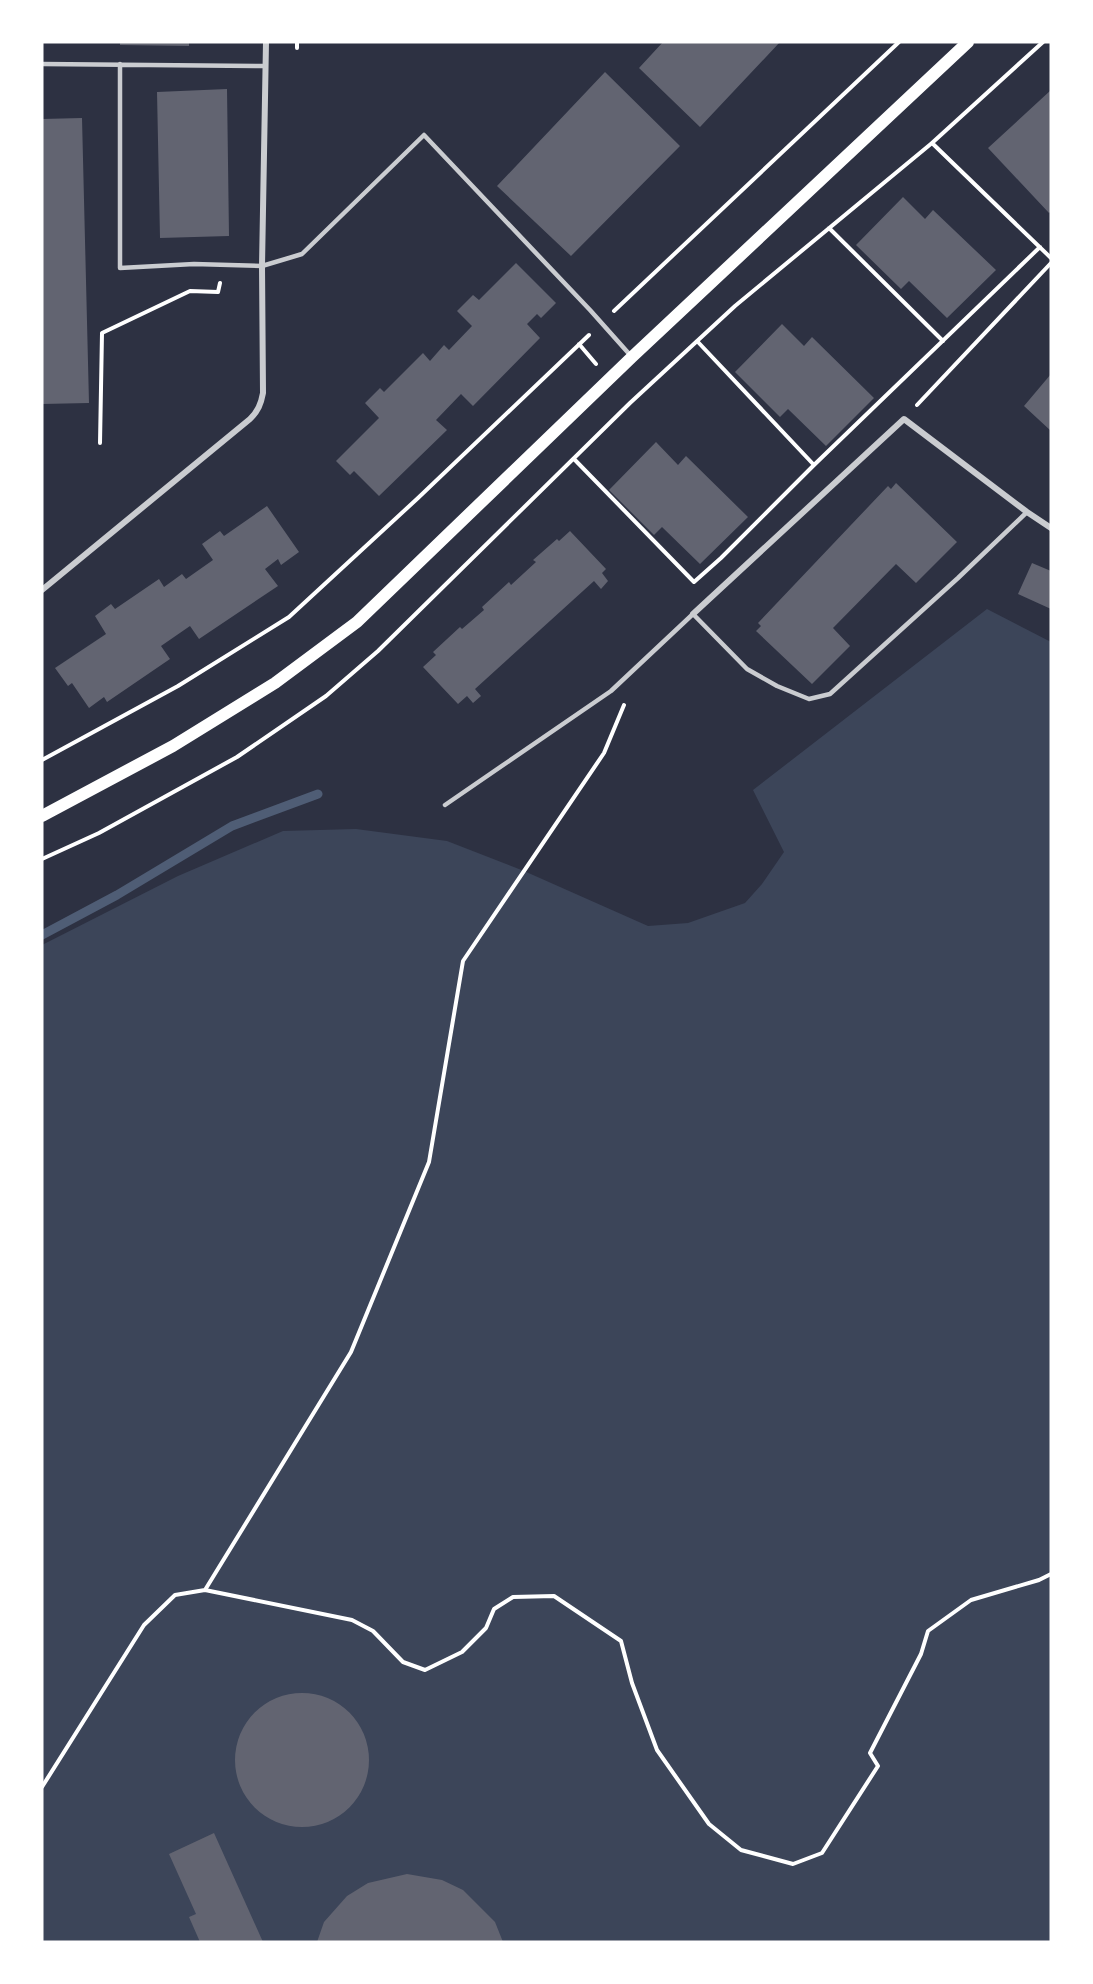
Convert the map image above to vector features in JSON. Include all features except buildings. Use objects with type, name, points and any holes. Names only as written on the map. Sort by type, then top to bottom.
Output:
[{"type":"main road","points":[[42,816],[204,727],[275,683],[357,622],[632,357],[968,42]]},
{"type":"street","points":[[42,590],[257,412],[263,393],[262,266],[266,42]]},
{"type":"street","points":[[693,614],[904,418],[1051,528]]},
{"type":"lane","points":[[42,64],[265,66]]},
{"type":"lane","points":[[120,64],[120,268],[224,264],[262,266],[302,254],[424,135],[632,357]]},
{"type":"lane","points":[[444,805],[611,691],[693,614],[747,669],[777,686],[809,699],[830,694],[1027,512]]},
{"type":"path","points":[[42,760],[178,686],[289,617],[418,498],[899,42]]},
{"type":"path","points":[[42,859],[99,833],[237,757],[326,696],[378,651],[630,403],[735,306],[932,143],[1043,42]]},
{"type":"path","points":[[932,143],[1051,258]]},
{"type":"path","points":[[829,228],[943,341]]},
{"type":"path","points":[[574,459],[694,582],[1040,247]]},
{"type":"path","points":[[904,418],[1051,263]]},
{"type":"path","points":[[100,443],[102,333],[190,291],[218,291],[224,264]]},
{"type":"path","points":[[697,341],[814,465]]},
{"type":"path","points":[[205,1590],[351,1352],[429,1162],[462,961],[604,753],[625,704]]},
{"type":"path","points":[[42,1787],[144,1625],[175,1595],[205,1590],[352,1620],[373,1631],[403,1662],[425,1670],[462,1652],[486,1628],[494,1609],[513,1597],[554,1596],[621,1641],[632,1683],[657,1750],[709,1824],[741,1850],[793,1864],[822,1853],[878,1766],[870,1753],[921,1654],[928,1630],[971,1600],[1039,1580],[1051,1574]]},
{"type":"shaded area","points":[[987,609],[1051,642],[1051,1942],[42,1942],[42,945],[178,876],[283,831],[356,829],[447,841],[524,871],[648,926],[688,923],[745,903],[762,884],[784,852],[753,790]]},
{"type":"waterway","points":[[42,935],[117,895],[232,826],[318,794]]}]
